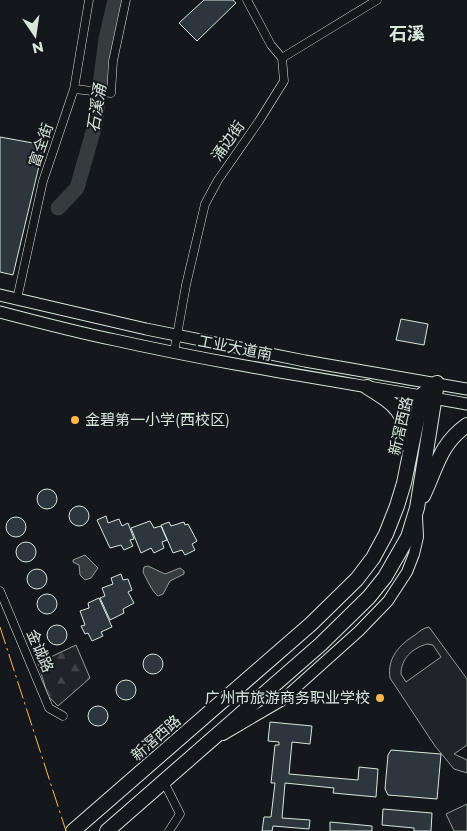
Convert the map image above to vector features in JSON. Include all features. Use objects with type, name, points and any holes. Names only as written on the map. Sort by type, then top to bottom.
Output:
[{"type":"highway","name":"新滘西路","points":[[73,831],[311,624],[362,574],[386,534],[397,506],[429,397],[438,383]]},
{"type":"highway","points":[[367,387],[388,400],[400,412],[407,430],[411,457]]},
{"type":"highway","name":"新滘西路","points":[[108,831],[321,644],[378,587],[404,545],[417,508],[429,397]]},
{"type":"highway","points":[[417,508],[443,450],[455,435],[467,425]]},
{"type":"main road","points":[[0,295],[178,336],[305,361],[467,389]]},
{"type":"main road","name":"工业大道南","points":[[0,312],[114,340],[174,352],[467,404]]},
{"type":"main road","points":[[429,397],[467,409]]},
{"type":"main road","points":[[211,742],[281,701],[359,631],[388,601],[407,572],[414,554],[418,537],[417,508]]},
{"type":"main road","points":[[362,574],[378,587]]},
{"type":"street","name":"富全街","points":[[17,299],[43,181],[74,89],[89,0]]},
{"type":"street","points":[[74,89],[111,93],[113,61],[126,0]]},
{"type":"street","points":[[247,0],[269,40],[282,58],[377,0]]},
{"type":"street","name":"涌边街","points":[[174,352],[186,285],[205,204],[218,180],[284,81],[282,58]]},
{"type":"street","name":"金诚路","points":[[0,591],[49,708],[63,716]]},
{"type":"street","points":[[164,782],[180,814],[170,831]]},
{"type":"green space","points":[[429,627],[467,679],[467,745],[454,754],[467,760],[467,773],[454,769],[435,746],[390,678],[390,664],[395,653],[404,643]],"holes":[[[427,644],[433,645],[441,657],[406,682],[401,674],[403,663],[409,654]]]},
{"type":"green space","points":[[76,645],[90,678],[58,706],[48,696],[38,663]]},
{"type":"green space","points":[[467,804],[467,831],[454,831],[446,814]]},
{"type":"shaded area","points":[[85,555],[98,568],[91,578],[85,580],[80,575],[79,565],[73,562],[73,560]]},
{"type":"shaded area","points":[[148,566],[165,574],[180,568],[184,571],[184,574],[170,581],[163,594],[158,596],[143,572],[144,567]]},
{"type":"building","points":[[204,0],[233,0],[236,3],[197,41],[179,23]]},
{"type":"building","points":[[0,137],[44,145],[13,275],[0,272]]},
{"type":"building","points":[[401,319],[428,324],[424,345],[396,340]]},
{"type":"building","points":[[47,489],[54,492],[57,499],[54,506],[47,509],[40,506],[37,499],[40,492]]},
{"type":"building","points":[[79,506],[86,509],[89,516],[86,523],[79,526],[72,523],[69,516],[72,509]]},
{"type":"building","points":[[106,516],[108,523],[119,519],[122,526],[128,523],[134,539],[130,540],[133,546],[124,550],[121,545],[110,548],[97,520]]},
{"type":"building","points":[[16,517],[23,520],[26,527],[23,534],[16,537],[9,534],[6,527],[9,520]]},
{"type":"building","points":[[150,521],[154,528],[161,526],[167,540],[162,542],[164,548],[154,553],[151,548],[141,553],[131,528]]},
{"type":"building","points":[[169,522],[171,526],[184,522],[185,525],[188,524],[197,541],[192,544],[195,550],[185,555],[182,550],[173,553],[161,525]]},
{"type":"building","points":[[26,542],[33,545],[36,552],[33,559],[26,562],[19,559],[16,552],[19,545]]},
{"type":"building","points":[[37,569],[44,572],[47,579],[44,586],[37,589],[30,586],[27,579],[30,572]]},
{"type":"building","points":[[121,574],[123,580],[128,579],[132,590],[128,592],[134,603],[123,609],[124,613],[110,620],[100,598],[105,596],[102,588],[113,584],[111,578]]},
{"type":"building","points":[[47,594],[54,597],[57,604],[54,611],[47,614],[40,611],[37,604],[40,597]]},
{"type":"building","points":[[99,598],[112,627],[101,632],[103,636],[92,641],[88,633],[85,634],[81,626],[85,625],[80,611],[89,608],[88,603]]},
{"type":"building","points":[[57,625],[64,628],[67,635],[64,642],[57,645],[50,642],[47,635],[50,628]]},
{"type":"building","points":[[149,654],[157,654],[163,660],[163,668],[157,674],[149,674],[143,668],[143,660]]},
{"type":"building","points":[[126,680],[133,683],[136,690],[133,697],[126,700],[119,697],[116,690],[119,683]]},
{"type":"building","points":[[98,706],[105,709],[108,716],[105,723],[98,726],[91,723],[88,716],[91,709]]},
{"type":"building","points":[[270,722],[312,726],[310,744],[292,742],[289,774],[358,780],[359,767],[378,769],[376,797],[333,793],[334,788],[285,783],[282,818],[310,820],[309,829],[273,826],[272,831],[262,831],[264,817],[271,817],[275,783],[271,783],[275,745],[279,745],[279,742],[268,741]]},
{"type":"building","points":[[391,750],[441,754],[437,799],[388,795],[385,789],[388,755]]},
{"type":"building","points":[[383,809],[432,813],[431,831],[414,831],[414,828],[382,825]]},
{"type":"building","points":[[330,822],[372,826],[372,831],[330,831]]},
{"type":"waterway","name":"石溪涌","points":[[58,208],[77,188],[95,125],[106,39],[115,0]]},
{"type":"power","points":[[0,627],[66,831]]},
{"type":"place","name":"金碧第一小学(西校区)","points":[[75,420]]},
{"type":"place","name":"广州市旅游商务职业学校","points":[[380,698]]},
{"type":"district","name":"石溪","points":[[407,34]]}]
